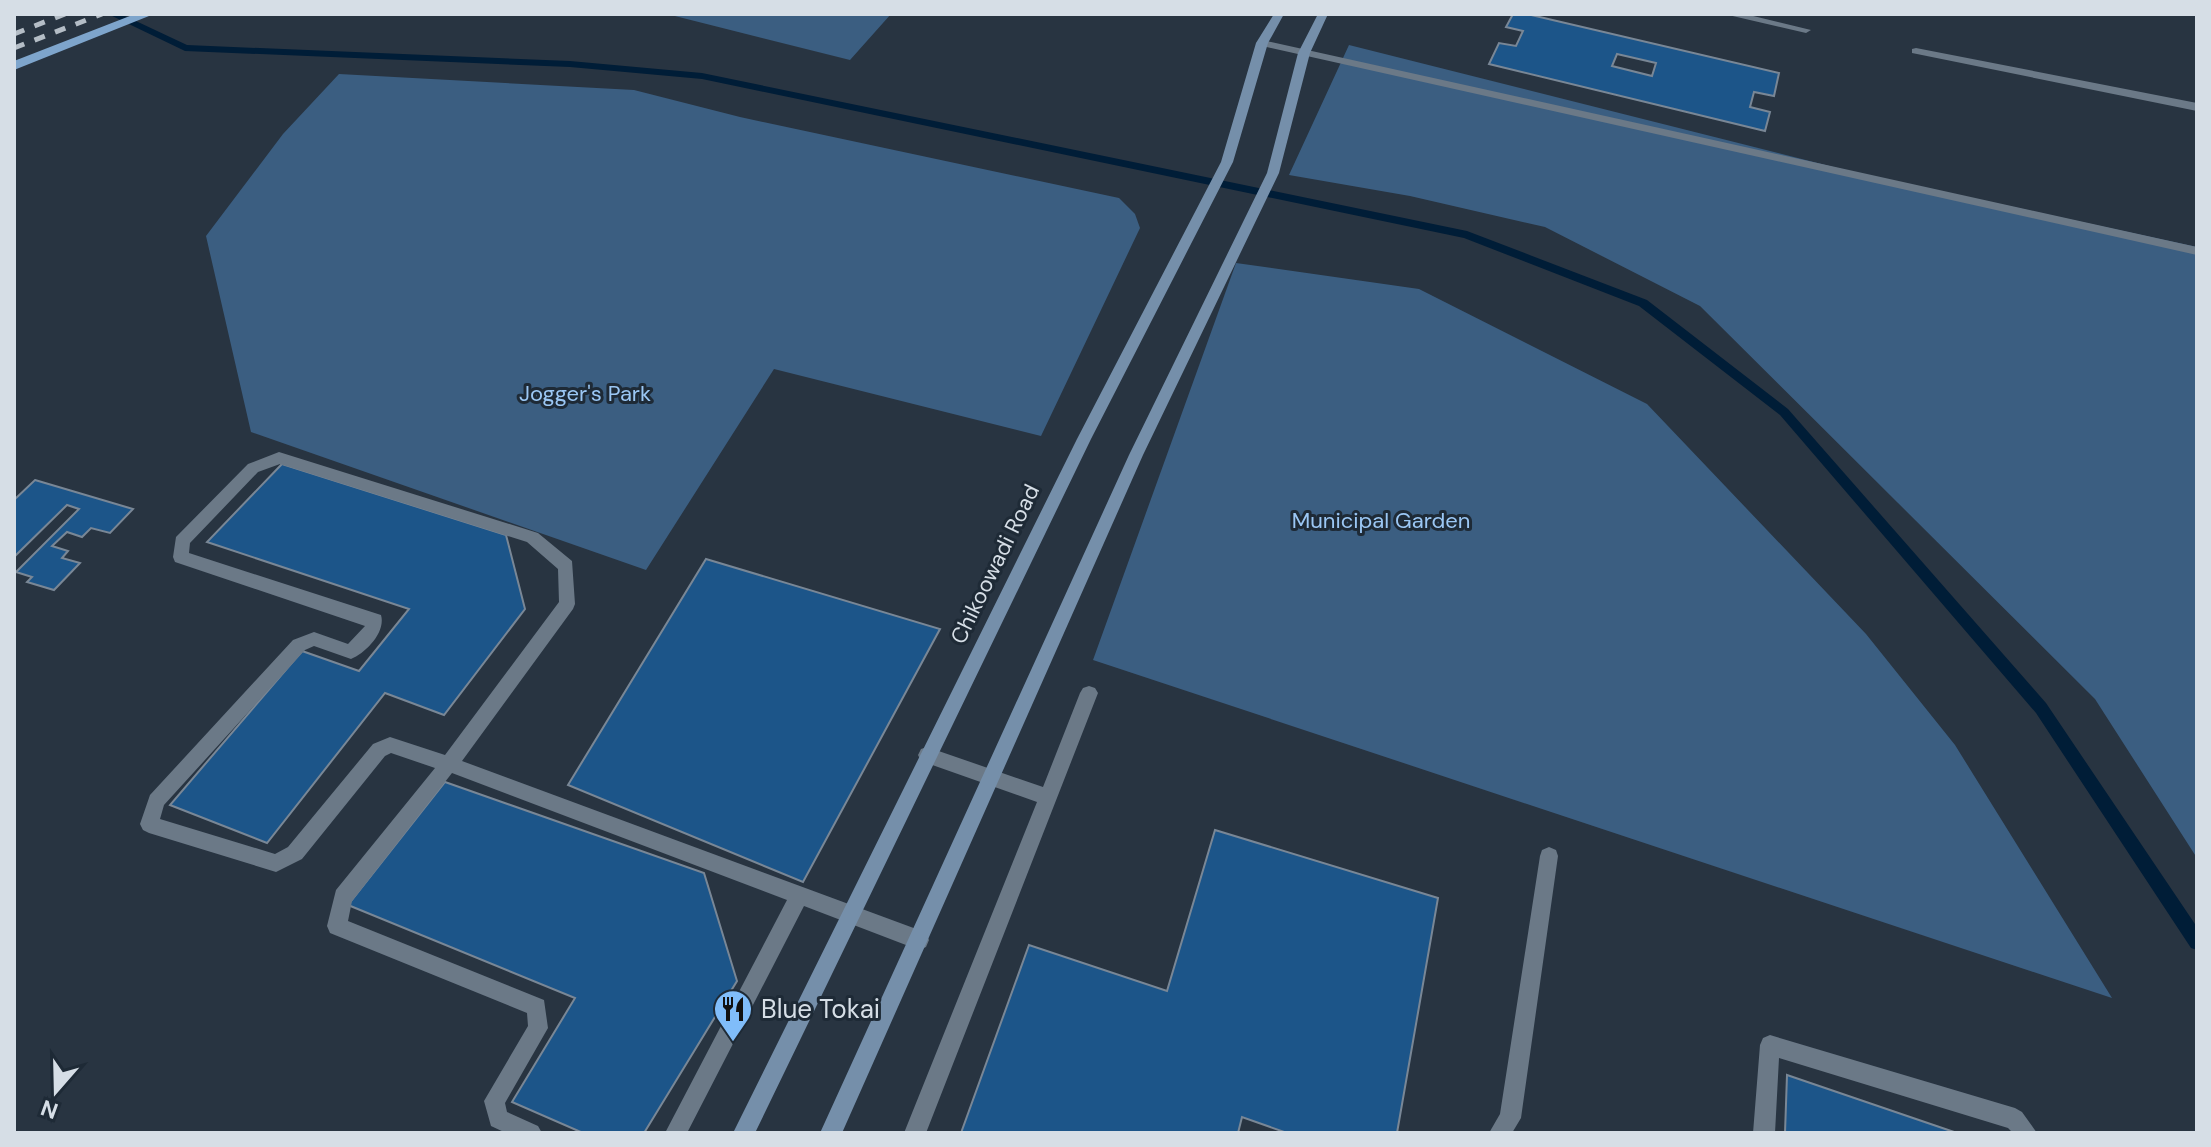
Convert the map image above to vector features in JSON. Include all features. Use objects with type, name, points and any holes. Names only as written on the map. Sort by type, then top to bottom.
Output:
[{"type":"main road","points":[[14,66],[147,14]]},
{"type":"street","name":"Chikoowadi Road","points":[[744,1133],[849,913],[1084,439],[1227,162],[1262,43],[1279,14]]},
{"type":"street","points":[[831,1133],[1136,455],[1273,173],[1304,53],[1323,14]]},
{"type":"street","points":[[1729,14],[1806,30]]},
{"type":"street","points":[[1262,43],[2197,251]]},
{"type":"street","points":[[1916,51],[2197,107]]},
{"type":"street","points":[[531,1133],[498,1119],[494,1101],[538,1028],[537,1007],[337,926],[343,897],[449,764],[567,604],[566,566],[532,537],[279,458],[253,468],[182,541],[181,557],[375,620],[373,629],[351,652],[314,639],[299,645],[156,801],[149,824],[276,863],[295,853],[379,750],[390,745],[449,764],[919,940]]},
{"type":"street","points":[[915,1133],[1089,693]]},
{"type":"street","points":[[927,755],[1048,797]]},
{"type":"street","points":[[1500,1133],[1510,1118],[1549,856]]},
{"type":"street","points":[[676,1133],[800,895]]},
{"type":"street","points":[[1764,1133],[1770,1045],[2015,1119],[2026,1133]]},
{"type":"green space","points":[[667,14],[891,14],[850,60]]},
{"type":"green space","points":[[1349,45],[1861,174],[2197,247],[2197,858],[2095,699],[1700,306],[1545,227],[1410,196],[1289,175]]},
{"type":"green space","name":"Jogger's Park","points":[[339,74],[634,90],[740,117],[1119,198],[1135,214],[1140,228],[1041,436],[774,369],[646,570],[251,432],[206,236],[283,134]]},
{"type":"green space","name":"Municipal Garden","points":[[1236,263],[1419,289],[1647,404],[1866,634],[1955,745],[2112,998],[1093,660]]},
{"type":"building","points":[[1513,14],[1527,14],[1779,73],[1774,96],[1754,92],[1750,107],[1770,112],[1765,131],[1489,64],[1499,43],[1516,46],[1523,31],[1506,27]],"holes":[[[1617,54],[1656,63],[1652,76],[1612,66]]]},
{"type":"building","points":[[282,464],[506,535],[525,609],[444,715],[385,693],[267,843],[170,805],[302,651],[359,671],[409,609],[207,542]]},
{"type":"building","points":[[35,480],[133,509],[110,533],[91,528],[82,537],[67,532],[52,546],[68,551],[62,558],[80,563],[54,590],[27,582],[32,577],[16,572],[79,509],[67,505],[14,557],[14,500]]},
{"type":"building","points":[[706,559],[940,629],[803,882],[568,785]]},
{"type":"building","points":[[445,782],[704,873],[737,981],[644,1133],[583,1133],[512,1102],[575,998],[348,905]]},
{"type":"building","points":[[1215,830],[1438,898],[1397,1133],[1287,1133],[1242,1117],[1238,1133],[961,1133],[1029,945],[1167,991]]},
{"type":"building","points":[[1787,1075],[1957,1133],[1785,1133]]},
{"type":"waterway","points":[[113,14],[185,48],[570,64],[702,76],[1467,235],[1643,303],[1784,412],[2041,708],[2197,942]]},
{"type":"railway","points":[[14,34],[65,14]]},
{"type":"railway","points":[[14,48],[102,14]]},
{"type":"place","name":"Blue Tokai","points":[[733,1043]]}]
